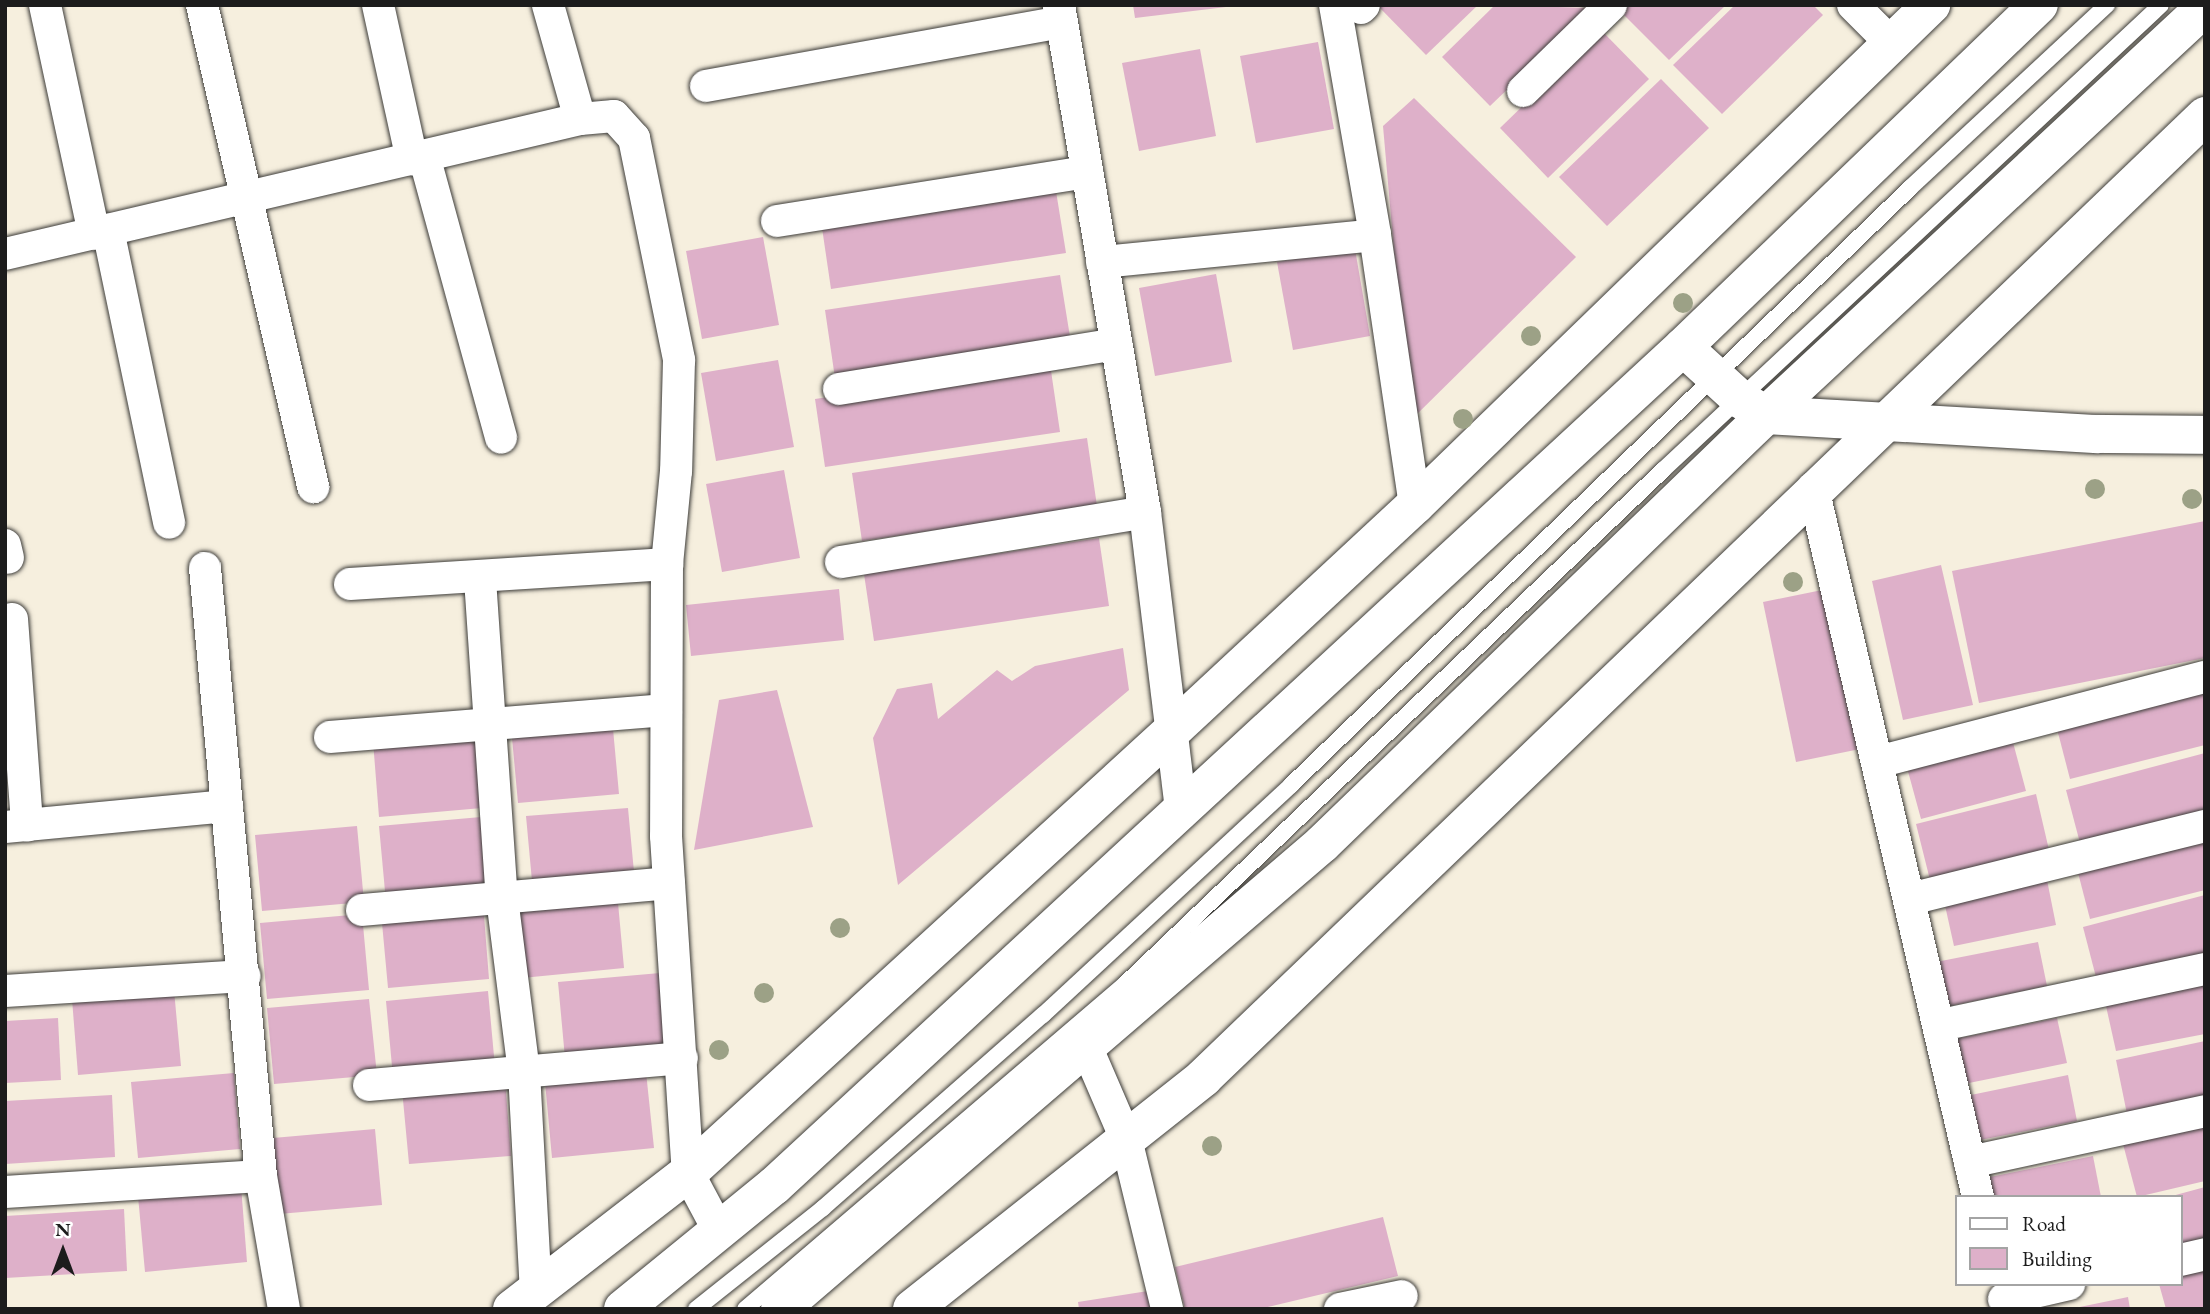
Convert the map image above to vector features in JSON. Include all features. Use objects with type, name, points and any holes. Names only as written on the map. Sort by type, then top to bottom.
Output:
[{"type":"street","points":[[45,5],[170,523]]},
{"type":"street","points":[[202,5],[243,198],[313,487]]},
{"type":"street","points":[[378,5],[418,158],[501,438]]},
{"type":"street","points":[[548,5],[580,119]]},
{"type":"street","points":[[1523,90],[1611,5]]},
{"type":"street","points":[[1853,5],[1891,43]]},
{"type":"street","points":[[524,1300],[688,1173],[1173,730],[1415,505],[1931,5]]},
{"type":"street","points":[[623,1309],[774,1186],[1683,347],[2039,5]]},
{"type":"street","points":[[1353,6],[1375,235],[1415,505]]},
{"type":"street","points":[[780,1309],[1322,844],[1740,396],[2205,7]]},
{"type":"street","points":[[706,86],[1060,13],[1145,512],[1181,811]]},
{"type":"street","points":[[5,254],[580,119],[614,116],[634,138],[679,360],[677,471],[667,564],[669,883],[688,1173],[719,1231]]},
{"type":"street","points":[[912,1309],[1213,1068],[1813,488],[2205,116]]},
{"type":"street","points":[[777,221],[1087,172]]},
{"type":"street","points":[[1102,262],[1375,235]]},
{"type":"street","points":[[839,389],[1116,344]]},
{"type":"street","points":[[1683,347],[1740,396],[1882,422],[2098,434],[2205,435]]},
{"type":"street","points":[[1813,488],[1941,1025],[1978,1195]]},
{"type":"street","points":[[841,562],[1145,512]]},
{"type":"street","points":[[350,584],[480,579],[667,564]]},
{"type":"street","points":[[205,568],[245,976],[261,1176],[284,1309]]},
{"type":"street","points":[[480,579],[502,898],[524,1072],[524,1300]]},
{"type":"street","points":[[12,619],[16,826],[227,806]]},
{"type":"street","points":[[1878,762],[2205,677]]},
{"type":"street","points":[[330,737],[489,722],[666,710]]},
{"type":"street","points":[[1910,899],[2205,826]]},
{"type":"street","points":[[362,910],[669,883]]},
{"type":"street","points":[[1941,1025],[2205,969]]},
{"type":"street","points":[[5,991],[245,976]]},
{"type":"street","points":[[1086,1046],[1126,1139],[1167,1309]]},
{"type":"street","points":[[369,1085],[682,1058]]},
{"type":"street","points":[[1970,1162],[2205,1111]]},
{"type":"street","points":[[5,1192],[261,1176]]},
{"type":"street","points":[[2182,1259],[2205,1254]]},
{"type":"street","points":[[2004,1297],[2059,1286]]},
{"type":"street","points":[[1340,1309],[1402,1296]]},
{"type":"lane","points":[[695,1309],[824,1208],[1044,1014],[1301,776],[1740,396],[2106,5]]},
{"type":"lane","points":[[745,1309],[1125,984],[1740,396],[2161,5]]},
{"type":"building","points":[[1133,5],[1226,5],[1226,7],[1135,18]]},
{"type":"building","points":[[1379,5],[1478,5],[1426,55],[1378,6]]},
{"type":"building","points":[[1495,5],[1592,8],[1490,106],[1442,57]]},
{"type":"building","points":[[1627,5],[1726,5],[1669,60],[1620,11]]},
{"type":"building","points":[[1735,5],[1813,5],[1823,15],[1722,114],[1673,65]]},
{"type":"building","points":[[1601,30],[1649,79],[1548,178],[1500,128]]},
{"type":"building","points":[[1318,42],[1334,129],[1256,143],[1240,56]]},
{"type":"building","points":[[1200,49],[1216,136],[1139,151],[1122,63]]},
{"type":"building","points":[[1661,79],[1709,128],[1607,226],[1559,177]]},
{"type":"building","points":[[1414,98],[1576,257],[1409,422],[1383,126]]},
{"type":"building","points":[[1055,185],[1066,253],[831,289],[821,221]]},
{"type":"building","points":[[763,237],[779,325],[702,339],[686,251]]},
{"type":"building","points":[[1355,249],[1370,336],[1293,350],[1277,262]]},
{"type":"building","points":[[1216,274],[1232,362],[1155,376],[1139,288]]},
{"type":"building","points":[[1060,275],[1071,343],[835,378],[825,310]]},
{"type":"building","points":[[778,360],[794,447],[716,461],[701,373]]},
{"type":"building","points":[[1050,364],[1060,432],[825,467],[815,399]]},
{"type":"building","points":[[1087,438],[1097,506],[862,541],[852,473]]},
{"type":"building","points":[[784,470],[800,558],[722,572],[706,484]]},
{"type":"building","points":[[2205,521],[2205,658],[1979,703],[1952,571]]},
{"type":"building","points":[[1099,538],[1109,606],[874,641],[864,574]]},
{"type":"building","points":[[1941,565],[1973,705],[1903,720],[1872,581]]},
{"type":"building","points":[[1832,588],[1865,748],[1796,762],[1763,602]]},
{"type":"building","points":[[839,589],[844,640],[691,656],[686,605]]},
{"type":"building","points":[[1123,648],[1129,690],[898,885],[873,738],[897,689],[932,683],[938,719],[997,670],[1012,681],[1035,666]]},
{"type":"building","points":[[2205,685],[2205,745],[2070,779],[2056,725]]},
{"type":"building","points":[[777,690],[813,827],[694,850],[719,700]]},
{"type":"building","points":[[612,718],[619,794],[518,803],[511,727]]},
{"type":"building","points":[[475,732],[482,808],[379,817],[373,741]]},
{"type":"building","points":[[2011,735],[2026,791],[1921,819],[1906,764]]},
{"type":"building","points":[[2205,753],[2205,812],[2080,843],[2066,790]]},
{"type":"building","points":[[2036,794],[2049,850],[1930,880],[1916,824]]},
{"type":"building","points":[[628,808],[635,883],[533,892],[526,816]]},
{"type":"building","points":[[481,817],[488,893],[386,902],[379,826]]},
{"type":"building","points":[[357,826],[364,902],[262,911],[255,835]]},
{"type":"building","points":[[2205,830],[2205,890],[2090,919],[2076,865]]},
{"type":"building","points":[[2047,880],[2056,925],[1954,946],[1944,901]]},
{"type":"building","points":[[617,892],[624,968],[522,978],[515,902]]},
{"type":"building","points":[[2205,895],[2205,955],[2097,981],[2083,927]]},
{"type":"building","points":[[483,903],[489,979],[388,988],[381,912]]},
{"type":"building","points":[[362,914],[369,990],[267,999],[260,923]]},
{"type":"building","points":[[2038,942],[2047,986],[1945,1007],[1936,962]]},
{"type":"building","points":[[660,973],[667,1048],[565,1058],[558,982]]},
{"type":"building","points":[[2205,976],[2205,1034],[2116,1051],[2104,997]]},
{"type":"building","points":[[174,990],[181,1066],[78,1075],[72,999]]},
{"type":"building","points":[[488,991],[495,1067],[393,1077],[386,1001]]},
{"type":"building","points":[[369,999],[377,1075],[274,1084],[267,1008]]},
{"type":"building","points":[[58,1018],[61,1080],[5,1083],[5,1021]]},
{"type":"building","points":[[2057,1018],[2067,1063],[1964,1084],[1955,1039]]},
{"type":"building","points":[[2205,1041],[2205,1100],[2127,1114],[2116,1060]]},
{"type":"building","points":[[646,1072],[654,1148],[552,1158],[545,1082]]},
{"type":"building","points":[[234,1073],[240,1149],[138,1158],[131,1082]]},
{"type":"building","points":[[2068,1075],[2077,1121],[1975,1141],[1966,1096]]},
{"type":"building","points":[[505,1080],[511,1156],[409,1164],[402,1089]]},
{"type":"building","points":[[112,1095],[115,1157],[5,1164],[5,1101]]},
{"type":"building","points":[[2205,1123],[2205,1181],[2136,1195],[2123,1144]]},
{"type":"building","points":[[375,1129],[382,1205],[279,1214],[273,1138]]},
{"type":"building","points":[[2093,1156],[2101,1195],[1994,1195],[1990,1177]]},
{"type":"building","points":[[241,1186],[247,1262],[145,1272],[138,1196]]},
{"type":"building","points":[[2205,1187],[2205,1246],[2182,1252],[2182,1195],[2176,1195]]},
{"type":"building","points":[[124,1209],[127,1271],[5,1278],[5,1216]]},
{"type":"building","points":[[1383,1217],[1398,1276],[1259,1309],[1185,1309],[1175,1267]]},
{"type":"building","points":[[2205,1266],[2205,1309],[2166,1309],[2160,1286],[2182,1286],[2182,1272]]},
{"type":"building","points":[[1148,1291],[1151,1309],[1079,1309],[1078,1302]]},
{"type":"building","points":[[2128,1297],[2130,1309],[2075,1309],[2075,1308]]}]
